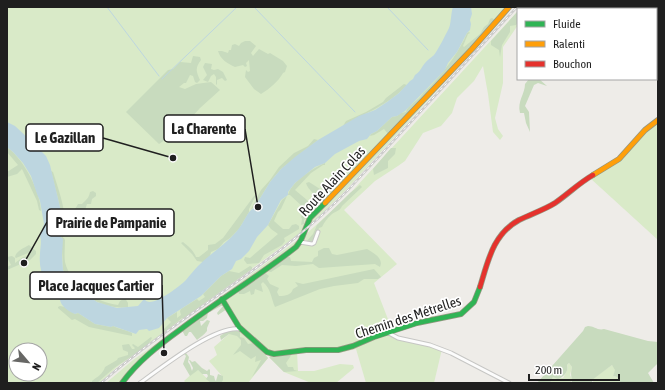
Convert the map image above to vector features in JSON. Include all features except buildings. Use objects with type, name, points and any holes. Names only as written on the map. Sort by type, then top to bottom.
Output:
[{"type":"street","name":"Route Alain Colas","points":[[122,383],[141,360],[222,299],[290,252],[300,242],[310,218],[463,59],[509,7]]},
{"type":"street","name":"Chemin des Métrelles","points":[[222,299],[238,326],[267,352],[274,354],[306,350],[338,350],[417,323],[454,316],[465,312],[474,302],[493,248],[507,228],[551,205],[586,179],[619,160],[648,126],[658,120]]},
{"type":"street","points":[[300,242],[314,243],[318,232]]},
{"type":"street","points":[[140,383],[192,346],[228,329],[241,329]]},
{"type":"street","points":[[387,332],[398,338],[430,345],[451,353],[509,383]]},
{"type":"green space","points":[[7,7],[506,7],[478,40],[305,224],[302,232],[117,367],[100,383],[7,383]]},
{"type":"green space","points":[[511,7],[502,19],[511,10],[345,191],[307,228],[310,221],[464,61]]},
{"type":"green space","points":[[517,12],[517,26],[503,47],[503,83],[495,118],[498,129],[503,136],[500,140],[493,132],[483,66],[474,81],[457,98],[452,113],[441,126],[423,133],[405,161],[375,181],[344,210],[397,264],[374,283],[391,327],[432,316],[439,317],[344,347],[270,352],[242,328],[224,301],[301,245],[307,245],[305,235],[343,201]]},
{"type":"green space","points":[[517,12],[517,24],[510,26],[510,32],[502,45],[500,57],[499,50],[491,45],[491,41]]},
{"type":"green space","points":[[492,18],[495,20],[478,40],[388,134],[384,129],[370,136],[392,117],[406,112],[408,108],[444,70],[457,52],[467,33],[470,33],[468,34],[463,46],[464,47],[480,34]]},
{"type":"green space","points":[[245,41],[250,41],[256,46],[251,53],[253,56],[259,49],[268,54],[270,53],[283,61],[287,66],[285,72],[276,82],[261,94],[254,89],[245,77],[246,70],[248,72],[250,71],[249,60],[246,63],[247,66],[245,67],[243,65],[235,67],[225,61],[218,51],[228,53],[229,50],[231,50],[232,45],[235,44],[239,46]]},
{"type":"green space","points":[[193,56],[200,57],[201,60],[197,70],[200,80],[197,83],[195,82],[193,76],[190,75],[186,83],[179,87],[185,89],[196,84],[211,82],[220,90],[200,108],[181,129],[159,144],[126,112],[168,70],[173,69],[180,62],[191,63]]},
{"type":"green space","points":[[205,63],[212,64],[211,69],[218,69],[223,72],[227,80],[225,81],[222,78],[217,80],[217,85],[214,74],[208,82],[203,80],[207,75],[203,67]]},
{"type":"green space","points":[[528,80],[540,80],[547,86],[538,83],[534,85],[525,106],[529,112],[530,132],[524,113],[520,113],[519,109],[525,84]]},
{"type":"green space","points":[[404,84],[407,85],[392,98],[343,126],[346,121],[383,102]]},
{"type":"green space","points":[[658,122],[658,240],[590,178],[614,165],[649,128]]},
{"type":"green space","points":[[314,139],[318,140],[281,169],[270,182],[254,208],[251,209],[261,190],[279,167],[294,153],[308,146]]},
{"type":"green space","points":[[7,147],[25,167],[30,176],[38,194],[41,211],[39,210],[37,201],[22,169],[17,174],[7,177],[7,172],[18,165],[7,152]]},
{"type":"green space","points":[[391,148],[396,148],[395,154],[388,161],[388,168],[374,175],[373,169]]},
{"type":"green space","points":[[325,163],[325,165],[311,173],[295,190],[307,200],[314,210],[314,212],[304,220],[304,224],[301,225],[301,217],[305,211],[304,208],[290,195],[288,195],[293,185],[298,180]]},
{"type":"green space","points":[[51,171],[53,172],[63,205],[65,231],[63,238],[65,240],[65,262],[68,271],[78,285],[93,296],[118,305],[120,301],[125,298],[128,303],[128,307],[112,307],[97,302],[83,294],[69,280],[63,270],[60,207]]},
{"type":"green space","points":[[309,182],[330,196],[324,201],[322,200],[308,188],[306,183]]},
{"type":"green space","points":[[360,185],[362,187],[340,209],[326,220],[322,227],[319,228],[314,243],[307,245],[306,242],[313,234],[317,225]]},
{"type":"green space","points":[[93,191],[96,193],[96,196],[92,199],[91,204],[87,204],[85,210],[80,212],[69,222],[66,218],[67,216],[76,208],[78,204],[82,204],[90,192]]},
{"type":"green space","points":[[256,195],[249,212],[239,229],[218,249],[211,252],[210,256],[203,262],[197,261],[181,243],[183,242],[189,247],[196,257],[199,257],[208,250],[208,245],[215,244],[223,238]]},
{"type":"green space","points":[[287,196],[274,221],[283,229],[289,229],[292,225],[296,224],[299,226],[299,229],[284,238],[285,241],[282,245],[264,255],[259,263],[247,264],[244,260],[245,257],[250,258],[278,234],[268,225],[282,200]]},
{"type":"green space","points":[[300,238],[297,244],[289,251],[165,338]]},
{"type":"green space","points":[[29,245],[36,251],[36,254],[30,260],[7,270],[7,267],[11,265],[7,257],[12,256],[15,258],[15,263],[23,257],[29,256],[28,253],[16,258],[15,257],[19,251]]},
{"type":"green space","points":[[324,248],[329,248],[332,254],[337,255],[367,249],[375,254],[381,261],[381,264],[380,267],[375,264],[319,268],[313,264],[296,266],[282,265],[271,272],[267,271],[286,257],[290,257],[291,261],[312,262],[314,258],[318,256],[318,251]]},
{"type":"green space","points":[[250,266],[252,269],[166,331],[163,330],[171,322],[167,318],[177,312],[177,318],[181,315],[181,309],[197,299],[199,301],[205,297],[203,294],[221,276],[229,271],[239,273]]},
{"type":"green space","points":[[374,269],[381,277],[378,279],[364,279],[358,283],[320,289],[275,307],[269,291],[263,282],[261,284],[263,292],[255,289],[254,294],[251,295],[250,291],[244,294],[239,294],[238,290],[265,273],[269,276],[267,279],[270,284],[279,288],[277,292],[279,296],[284,296],[290,294],[293,289],[298,286],[295,282],[303,284]]},
{"type":"green space","points":[[220,302],[223,303],[227,309],[218,315],[217,313],[223,306],[221,306],[208,312],[207,318],[200,321],[201,326],[207,320],[210,321],[205,334],[197,340],[191,332],[185,336],[182,330]]},
{"type":"green space","points":[[60,306],[65,307],[75,314],[78,313],[95,324],[111,327],[113,326],[132,333],[132,336],[89,327],[75,319],[72,320],[58,308]]},
{"type":"green space","points":[[588,326],[648,341],[658,342],[658,363],[648,373],[654,383],[621,383],[617,377],[613,376],[615,370],[612,365],[592,380],[592,383],[572,383],[572,367],[569,363],[567,365],[566,374],[562,377],[558,379],[553,377],[550,383],[537,383],[585,327]]},
{"type":"green space","points":[[233,329],[248,337],[268,358],[248,383],[219,383],[222,376],[209,361],[217,355],[214,347],[229,334],[229,331]]},
{"type":"green space","points":[[233,329],[240,330],[240,337],[244,338],[248,344],[254,343],[268,358],[252,377],[261,360],[255,362],[256,356],[251,359],[240,351],[233,355],[241,345],[241,340],[237,336],[229,334],[221,340],[220,336]]},
{"type":"green space","points":[[385,335],[442,349],[434,383],[366,383],[356,349],[339,353],[326,352],[338,351]]},
{"type":"green space","points":[[151,337],[152,338],[147,346],[114,368],[97,383],[92,383],[92,381],[105,367],[118,358],[128,355],[128,352],[123,350],[122,345],[129,344],[132,349],[134,349],[133,344],[138,347]]},
{"type":"green space","points":[[163,339],[164,340],[120,383],[106,383],[133,360]]},
{"type":"green space","points":[[297,352],[298,371],[314,371],[340,364],[353,365],[354,368],[336,383],[311,383],[284,372],[269,357]]},
{"type":"green space","points":[[297,352],[292,354],[286,363],[288,367],[293,367],[294,370],[298,371],[284,372],[269,357],[271,356]]},
{"type":"green space","points":[[186,353],[189,357],[188,362],[192,371],[193,368],[189,360],[192,362],[195,361],[207,371],[209,369],[210,375],[214,376],[216,381],[218,374],[223,376],[221,383],[211,383],[206,379],[208,376],[207,374],[202,374],[198,370],[190,376],[183,364],[186,356],[184,354]]},
{"type":"green space","points":[[569,363],[572,367],[570,375],[572,379],[571,382],[550,383],[553,377],[563,378]]},
{"type":"green space","points":[[612,365],[616,369],[613,376],[617,377],[621,383],[595,383],[591,380]]},
{"type":"green space","points":[[197,369],[212,383],[186,383],[184,381]]},
{"type":"water","points":[[453,7],[471,7],[471,24],[470,30],[445,70],[405,111],[392,117],[367,139],[359,141],[335,154],[325,163],[315,167],[295,183],[288,192],[288,195],[281,200],[268,225],[257,237],[249,251],[241,259],[236,261],[232,269],[221,276],[201,296],[167,318],[159,328],[149,331],[147,329],[139,330],[136,334],[113,326],[111,327],[95,324],[78,313],[75,314],[70,312],[47,285],[40,268],[40,236],[44,224],[40,201],[31,176],[23,163],[7,147],[7,122],[15,126],[46,156],[50,165],[60,207],[61,237],[63,239],[63,270],[72,284],[97,302],[117,308],[138,306],[144,299],[148,302],[154,301],[164,297],[174,290],[186,280],[203,261],[233,236],[249,212],[254,208],[270,182],[281,169],[295,157],[318,140],[359,116],[375,110],[399,93],[436,52],[449,28]]},
{"type":"waterway","points":[[107,7],[159,76]]},
{"type":"waterway","points":[[162,79],[237,7]]},
{"type":"waterway","points":[[254,7],[355,112]]},
{"type":"waterway","points":[[387,7],[428,50]]},
{"type":"railway","points":[[101,383],[163,334],[291,242],[321,216],[349,189],[517,7]]},
{"type":"traffic: fast","points":[[122,383],[142,360],[165,341],[296,247],[301,240],[310,218],[325,203]]},
{"type":"traffic: fast","points":[[222,299],[239,327],[267,352],[274,354],[306,350],[338,350],[417,323],[461,314],[474,302],[480,287]]},
{"type":"traffic: slow","points":[[325,203],[472,49],[509,7]]},
{"type":"traffic: slow","points":[[593,175],[619,159],[645,130],[658,120]]},
{"type":"traffic: jam","points":[[480,287],[489,258],[497,240],[510,226],[519,220],[555,203],[593,175]]},
{"type":"place","name":"Le Gazillan","points":[[173,158]]},
{"type":"place","name":"La Charente","points":[[258,207]]},
{"type":"place","name":"Prairie de Pampanie","points":[[24,263]]},
{"type":"place","name":"Place Jacques Cartier","points":[[164,353]]}]
